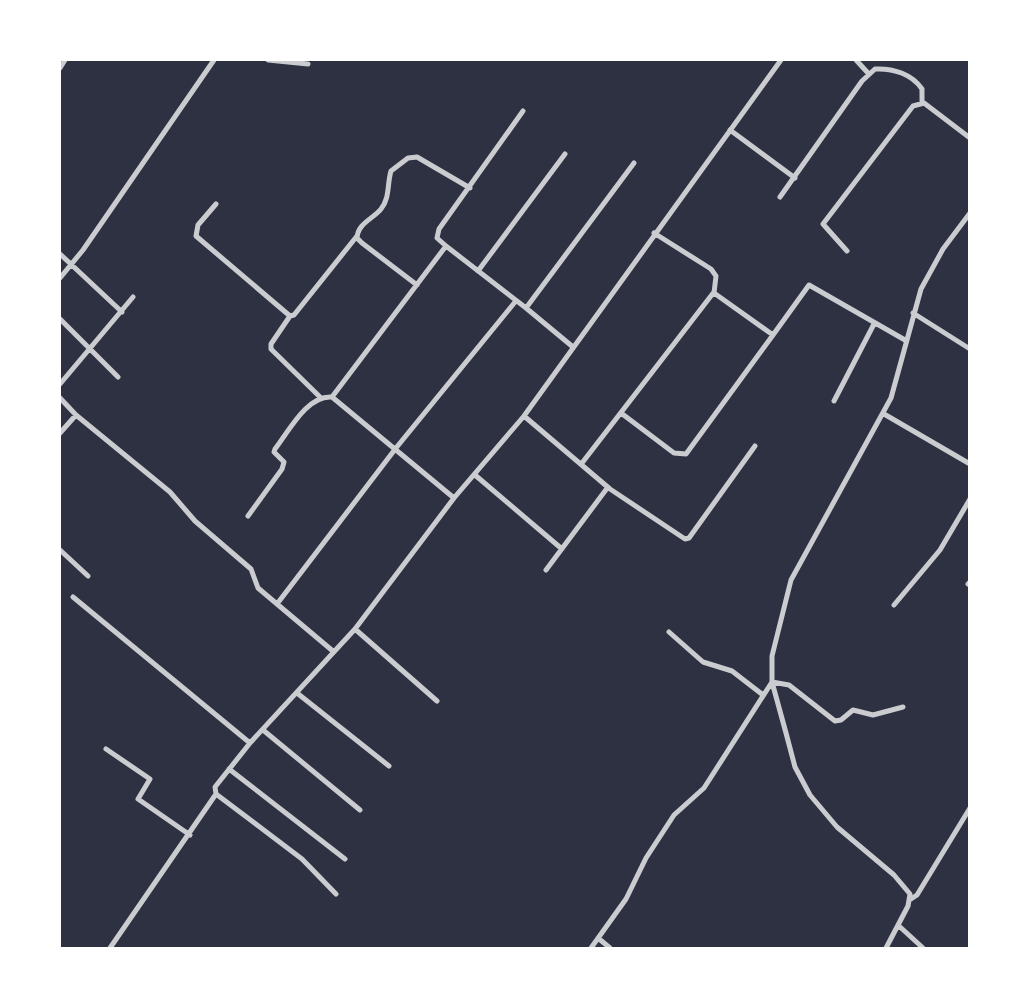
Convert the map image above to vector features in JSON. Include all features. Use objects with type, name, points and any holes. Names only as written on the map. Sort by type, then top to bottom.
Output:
[{"type":"street","points":[[60,68],[65,60]]},
{"type":"street","points":[[60,278],[215,60]]},
{"type":"street","points":[[268,60],[308,64]]},
{"type":"street","points":[[110,948],[190,835],[216,794],[215,787],[250,743],[355,629],[454,498],[524,416],[781,60]]},
{"type":"street","points":[[856,60],[869,73]]},
{"type":"street","points":[[780,197],[869,73],[882,68],[912,77],[922,89],[922,103]]},
{"type":"street","points":[[922,103],[970,138]]},
{"type":"street","points":[[847,251],[823,224],[913,106],[922,103]]},
{"type":"street","points":[[523,111],[437,234],[446,246],[573,347]]},
{"type":"street","points":[[730,130],[795,178]]},
{"type":"street","points":[[478,271],[565,153]]},
{"type":"street","points":[[454,498],[332,397],[320,397],[271,349],[271,344],[290,316],[294,315],[357,236],[363,224],[384,204],[391,171],[408,158],[416,157],[470,188]]},
{"type":"street","points":[[526,308],[634,163]]},
{"type":"street","points":[[216,204],[198,225],[196,236],[290,316]]},
{"type":"street","points":[[911,900],[910,894],[894,875],[837,827],[810,795],[795,767],[772,682],[772,656],[791,580],[884,414],[897,380],[913,313],[928,274],[970,212]]},
{"type":"street","points":[[582,463],[714,292],[715,272],[654,233]]},
{"type":"street","points":[[357,236],[417,285]]},
{"type":"street","points":[[332,397],[446,246]]},
{"type":"street","points":[[60,254],[122,312]]},
{"type":"street","points":[[621,414],[674,453],[686,454],[809,285],[905,340]]},
{"type":"street","points":[[714,292],[773,335]]},
{"type":"street","points":[[60,384],[133,297]]},
{"type":"street","points":[[277,604],[396,448],[514,302]]},
{"type":"street","points":[[913,313],[970,349]]},
{"type":"street","points":[[60,318],[118,377]]},
{"type":"street","points":[[834,401],[874,324]]},
{"type":"street","points":[[248,516],[282,469],[284,462],[274,452],[275,449],[320,397]]},
{"type":"street","points":[[60,398],[76,415],[170,492],[203,528],[245,564],[258,588],[334,652]]},
{"type":"street","points":[[884,414],[970,464]]},
{"type":"street","points":[[60,433],[76,415]]},
{"type":"street","points":[[524,416],[608,487],[687,540],[755,446]]},
{"type":"street","points":[[475,475],[562,549]]},
{"type":"street","points":[[546,570],[608,487]]},
{"type":"street","points":[[894,605],[940,550],[970,499]]},
{"type":"street","points":[[60,550],[88,576]]},
{"type":"street","points":[[73,597],[250,743]]},
{"type":"street","points":[[355,629],[437,701]]},
{"type":"street","points":[[669,632],[702,662],[728,668],[763,695]]},
{"type":"street","points":[[591,948],[626,899],[646,858],[674,815],[704,788],[772,682]]},
{"type":"street","points":[[772,682],[789,685],[835,721],[841,720],[853,710],[873,715],[903,707]]},
{"type":"street","points":[[297,693],[389,766]]},
{"type":"street","points":[[262,730],[360,810]]},
{"type":"street","points":[[106,749],[149,779],[138,799],[190,835]]},
{"type":"street","points":[[229,769],[345,859]]},
{"type":"street","points":[[216,794],[302,859],[336,894]]},
{"type":"street","points":[[886,948],[911,900],[917,895],[970,808]]},
{"type":"street","points":[[899,926],[923,948]]},
{"type":"street","points":[[598,938],[610,948]]}]
